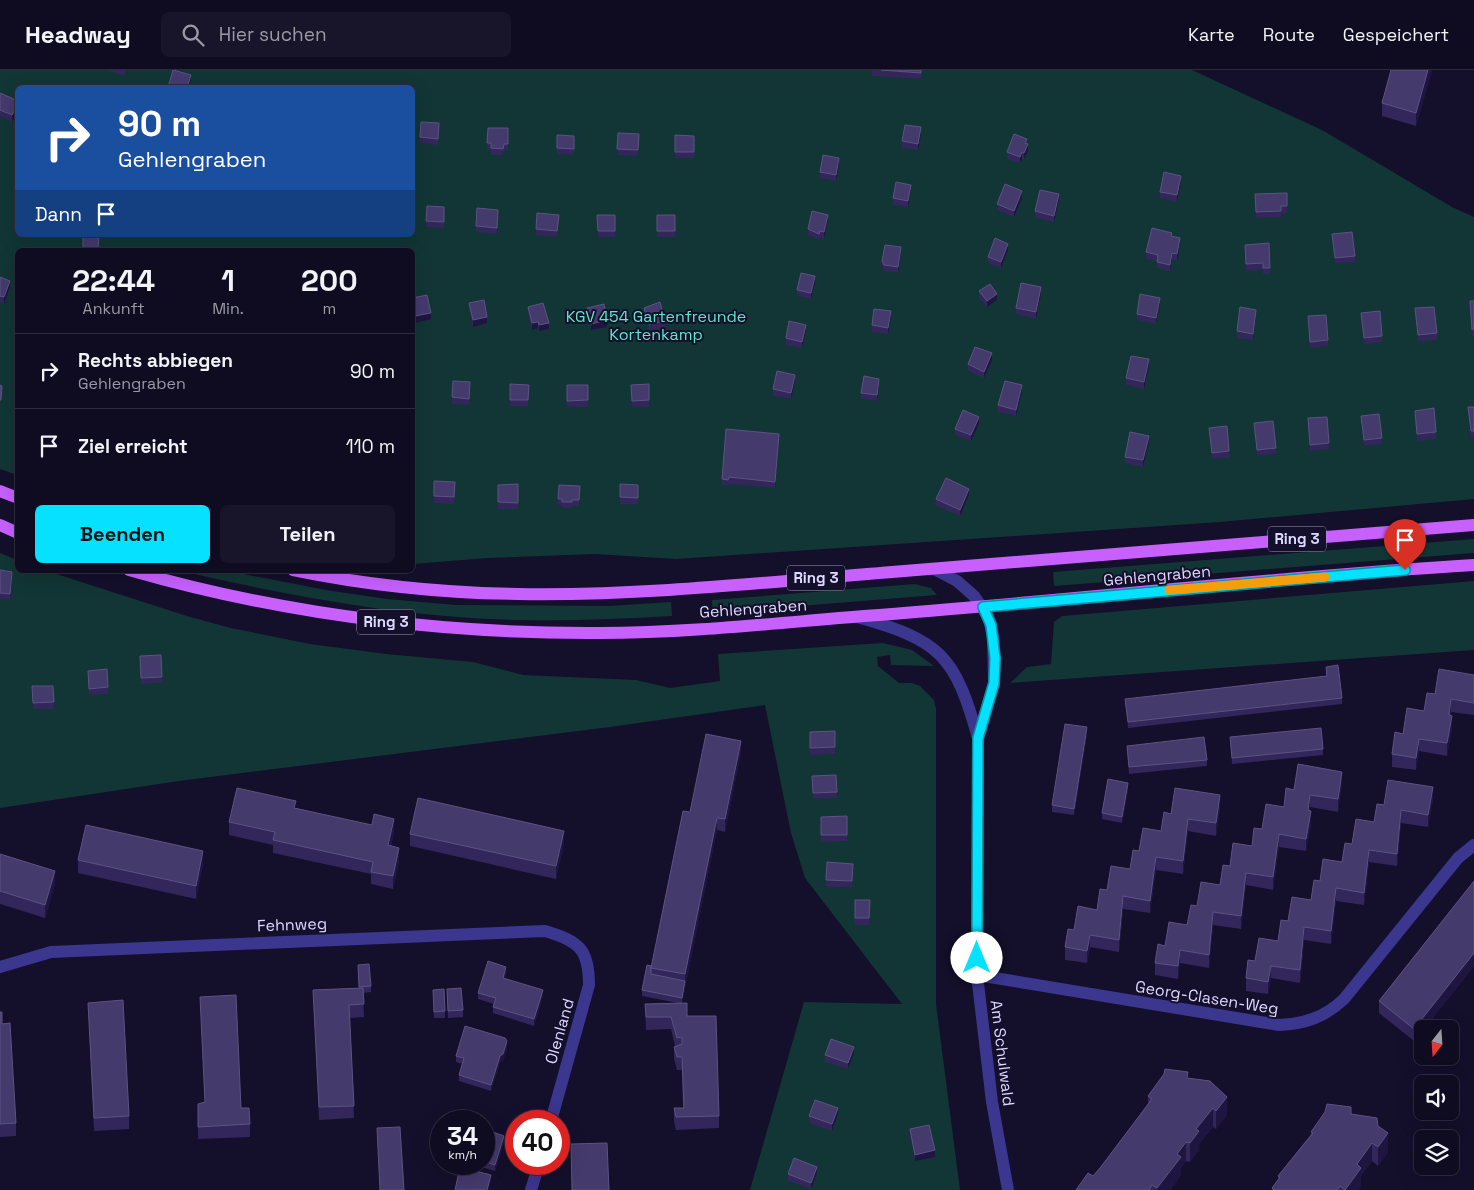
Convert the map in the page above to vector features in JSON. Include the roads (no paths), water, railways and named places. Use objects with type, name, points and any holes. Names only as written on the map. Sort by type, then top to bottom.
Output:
[{"type":"main road","points":[[0,491],[15,497]]},
{"type":"main road","name":"Gehlengraben","points":[[308,573],[455,592],[517,594],[609,593],[934,569],[1474,525]]},
{"type":"main road","points":[[0,526],[15,531]]},
{"type":"main road","name":"Gehlengraben","points":[[141,573],[235,597],[387,623],[450,629],[601,633],[983,607],[1474,565]]},
{"type":"street","name":"Am Schulwald","points":[[934,569],[958,581],[983,607],[991,625],[995,658],[994,683],[978,738],[977,975],[992,1102],[1008,1190]]},
{"type":"street","name":"Am Schulwald","points":[[854,617],[900,629],[914,636],[941,656],[964,690],[978,738]]},
{"type":"street","name":"Georg-Clasen-Weg","points":[[977,975],[1270,1024],[1294,1025],[1323,1016],[1344,998],[1458,858],[1474,845]]},
{"type":"street","name":"Fehnweg","points":[[0,967],[51,952],[545,931],[565,937],[582,950]]},
{"type":"street","name":"Olenland","points":[[554,1110],[589,986],[589,965],[582,950]]},
{"type":"street","points":[[531,1190],[536,1175]]},
{"type":"park label","name":"KGV 454 Gartenfreunde Kortenkamp","points":[[656,325]]}]
